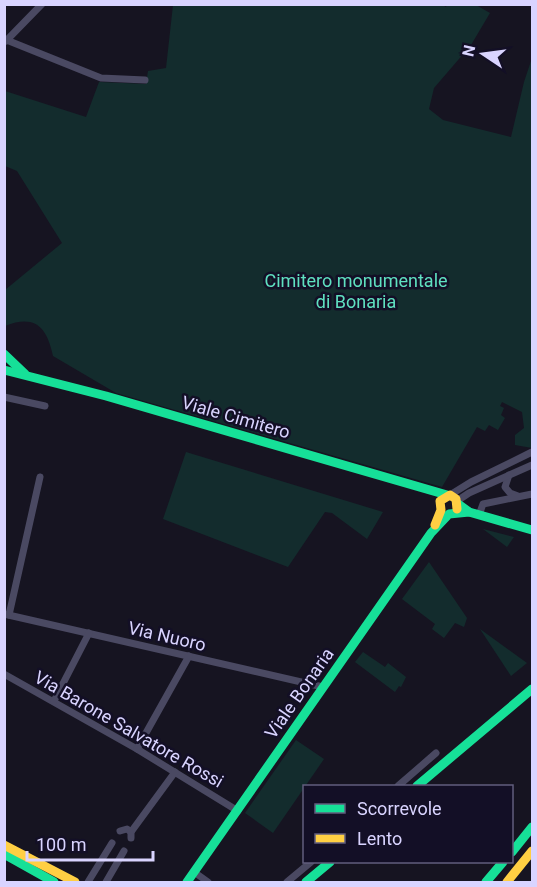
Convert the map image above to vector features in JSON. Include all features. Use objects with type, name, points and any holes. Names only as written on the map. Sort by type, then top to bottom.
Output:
[{"type":"main road","points":[[4,354],[25,374]]},
{"type":"main road","name":"Viale Cimitero","points":[[4,370],[25,374],[448,503],[474,513]]},
{"type":"main road","name":"Viale Bonaria","points":[[187,882],[431,532],[448,503]]},
{"type":"main road","points":[[474,513],[532,530]]},
{"type":"main road","points":[[418,785],[532,690]]},
{"type":"main road","points":[[513,851],[532,827]]},
{"type":"main road","points":[[4,844],[75,882]]},
{"type":"main road","points":[[507,882],[532,851]]},
{"type":"main road","points":[[4,854],[54,882]]},
{"type":"main road","points":[[306,882],[328,863]]},
{"type":"main road","points":[[486,882],[501,863]]},
{"type":"main road","name":"Viale Bonaria","points":[[182,882],[194,872]]},
{"type":"street","points":[[42,4],[6,40],[101,78],[145,80]]},
{"type":"street","points":[[4,396],[45,406]]},
{"type":"street","points":[[448,503],[471,482],[532,452]]},
{"type":"street","points":[[448,503],[532,465]]},
{"type":"street","points":[[509,475],[505,487],[510,493],[518,496]]},
{"type":"street","points":[[7,615],[40,477]]},
{"type":"street","points":[[474,513],[483,504],[532,494]]},
{"type":"street","name":"Via Nuoro","points":[[7,615],[323,687]]},
{"type":"street","points":[[54,701],[89,633]]},
{"type":"street","points":[[137,749],[189,656]]},
{"type":"street","name":"Via Barone Salvatore Rossi","points":[[4,674],[137,749],[238,811]]},
{"type":"street","points":[[399,785],[436,753]]},
{"type":"street","points":[[120,831],[127,829],[131,835],[175,772]]},
{"type":"street","points":[[88,882],[112,843]]},
{"type":"street","points":[[106,882],[124,851]]},
{"type":"street","points":[[287,882],[309,863]]},
{"type":"street","points":[[194,872],[208,882]]},
{"type":"green space","name":"Cimitero monumentale di Bonaria","points":[[441,4],[446,7],[447,5],[476,5],[490,13],[471,45],[434,88],[429,109],[443,120],[511,137],[532,58],[532,448],[515,445],[515,435],[524,428],[522,412],[502,402],[500,406],[504,408],[501,415],[505,418],[498,430],[489,425],[485,431],[477,427],[442,487],[116,393],[53,356],[47,337],[38,326],[24,322],[5,326],[5,290],[62,243],[17,171],[5,166],[5,91],[86,117],[99,82],[146,84],[148,71],[166,68],[173,5]]},
{"type":"green space","points":[[186,452],[383,512],[367,539],[332,513],[325,512],[288,567],[163,519]]},
{"type":"green space","points":[[483,529],[514,537],[507,547]]},
{"type":"green space","points":[[429,562],[467,618],[464,627],[455,623],[444,638],[432,629],[435,624],[402,599]]},
{"type":"green space","points":[[480,629],[527,663],[511,676]]},
{"type":"green space","points":[[363,652],[385,667],[388,663],[406,677],[401,687],[399,686],[395,692],[355,662]]},
{"type":"green space","points":[[296,740],[324,759],[306,785],[303,785],[303,789],[273,833],[245,813]]},
{"type":"traffic: fast","points":[[4,354],[25,374]]},
{"type":"traffic: fast","points":[[4,370],[106,396],[447,495]]},
{"type":"traffic: fast","points":[[458,504],[469,512],[532,530]]},
{"type":"traffic: fast","points":[[187,882],[431,533],[449,514],[469,512]]},
{"type":"traffic: fast","points":[[418,785],[532,689]]},
{"type":"traffic: fast","points":[[513,851],[532,827]]},
{"type":"traffic: fast","points":[[4,854],[54,882]]},
{"type":"traffic: fast","points":[[306,882],[329,863]]},
{"type":"traffic: fast","points":[[486,882],[502,863]]},
{"type":"traffic: slow","points":[[435,525],[441,510],[440,501],[450,495],[456,499],[457,509]]},
{"type":"traffic: slow","points":[[4,845],[75,882]]},
{"type":"traffic: slow","points":[[507,882],[532,851]]}]
